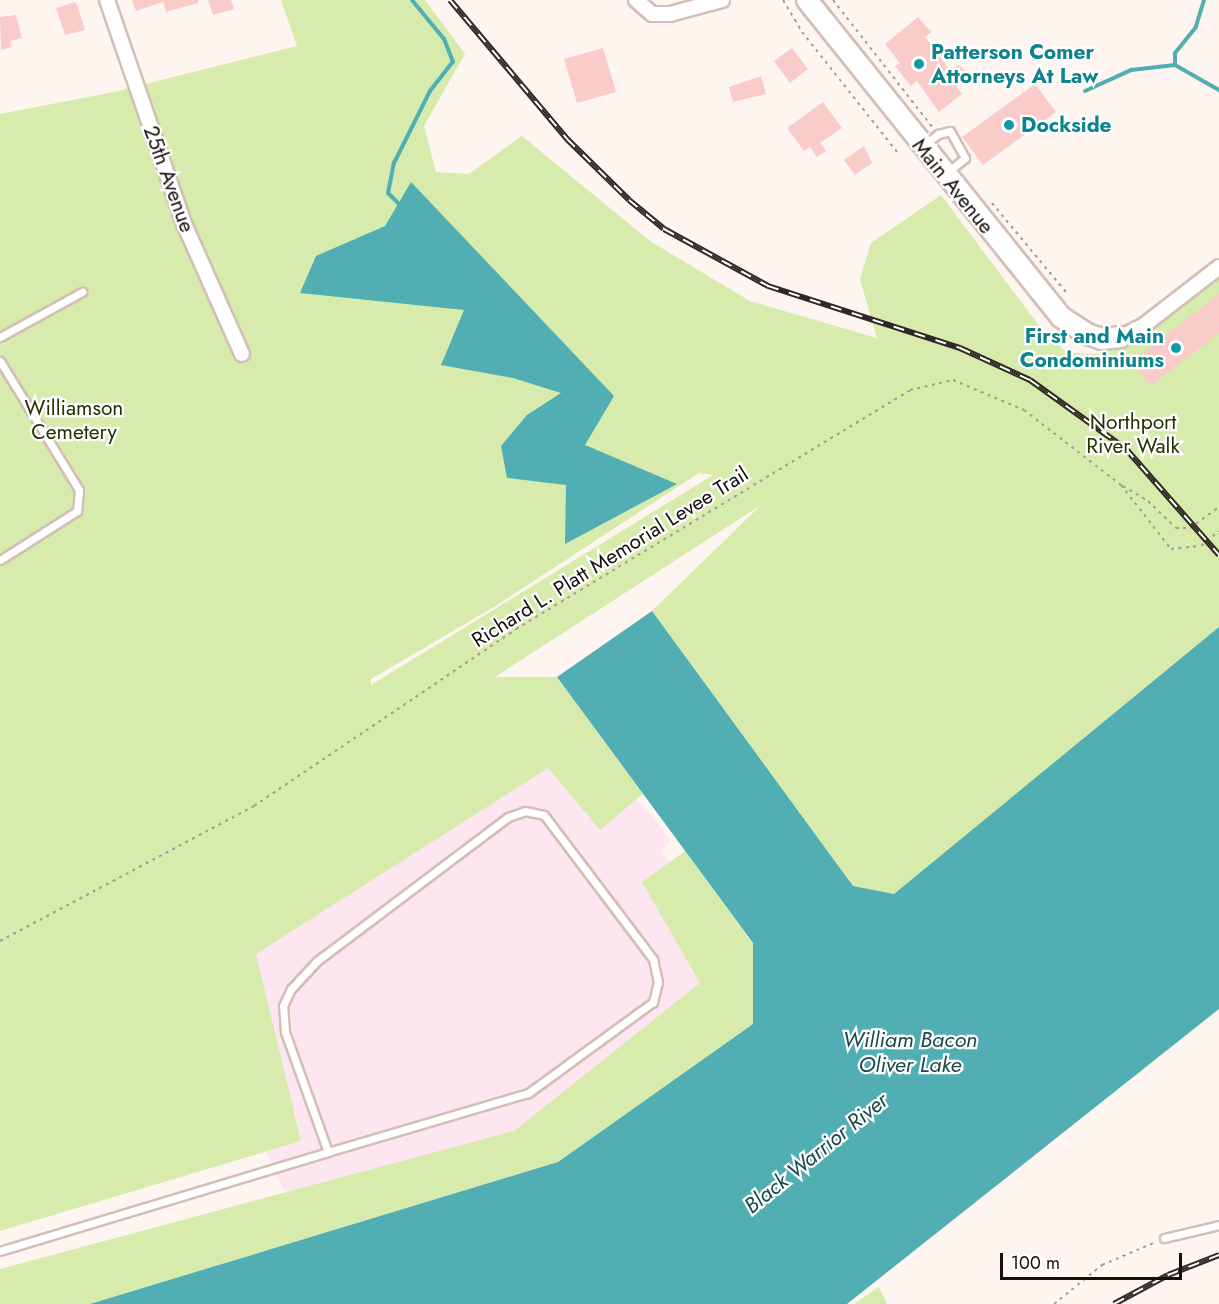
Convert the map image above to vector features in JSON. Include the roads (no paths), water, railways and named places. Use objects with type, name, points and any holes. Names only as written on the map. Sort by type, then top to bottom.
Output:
[{"type":"main road","name":"Main Avenue","points":[[807,0],[944,175],[1060,317],[1087,334],[1102,339],[1120,337]]},
{"type":"street","name":"25th Avenue","points":[[107,0],[185,226],[242,354]]},
{"type":"street","points":[[637,1],[652,14],[670,14],[722,0]]},
{"type":"street","points":[[1120,337],[1143,326],[1219,267]]},
{"type":"lane","points":[[922,147],[938,134],[950,131],[965,158],[944,175]]},
{"type":"lane","points":[[0,337],[82,292]]},
{"type":"lane","points":[[0,360],[79,490],[77,511],[0,560]]},
{"type":"lane","points":[[0,1251],[528,1093],[653,1002],[658,982],[653,959],[544,815],[525,811],[508,818],[317,961],[291,989],[283,1006],[285,1032],[328,1152]]},
{"type":"lane","points":[[1164,1238],[1219,1225]]},
{"type":"water","points":[[411,182],[614,396],[585,445],[677,484],[565,544],[566,485],[507,478],[501,446],[527,415],[561,393],[513,378],[441,365],[464,310],[300,293],[316,256],[385,226]]},
{"type":"water","name":"William Bacon Oliver Lake","points":[[652,611],[853,886],[894,894],[1219,627],[1219,1009],[847,1304],[90,1304],[558,1162],[753,1024],[753,943],[557,677]]},
{"type":"waterway","points":[[401,206],[388,193],[394,163],[430,91],[453,62],[444,39],[412,0]]},
{"type":"waterway","points":[[1204,0],[1196,27],[1175,53],[1175,65],[1219,90]]},
{"type":"waterway","points":[[1085,91],[1131,70],[1175,65]]},
{"type":"railway","points":[[450,0],[567,139],[629,200],[664,229],[768,286],[960,348],[1030,380],[1126,449],[1219,555]]},
{"type":"railway","points":[[1114,1304],[1168,1275],[1219,1255]]},
{"type":"place","name":"Patterson Comer Attorneys At Law","points":[[919,64]]},
{"type":"place","name":"Dockside","points":[[1009,125]]},
{"type":"place","name":"First and Main Condominiums","points":[[1176,348]]},
{"type":"park label","name":"Williamson Cemetery","points":[[74,420]]},
{"type":"park label","name":"Northport River Walk","points":[[1133,434]]},
{"type":"water label","name":"Black Warrior River","points":[[816,1153]]}]
